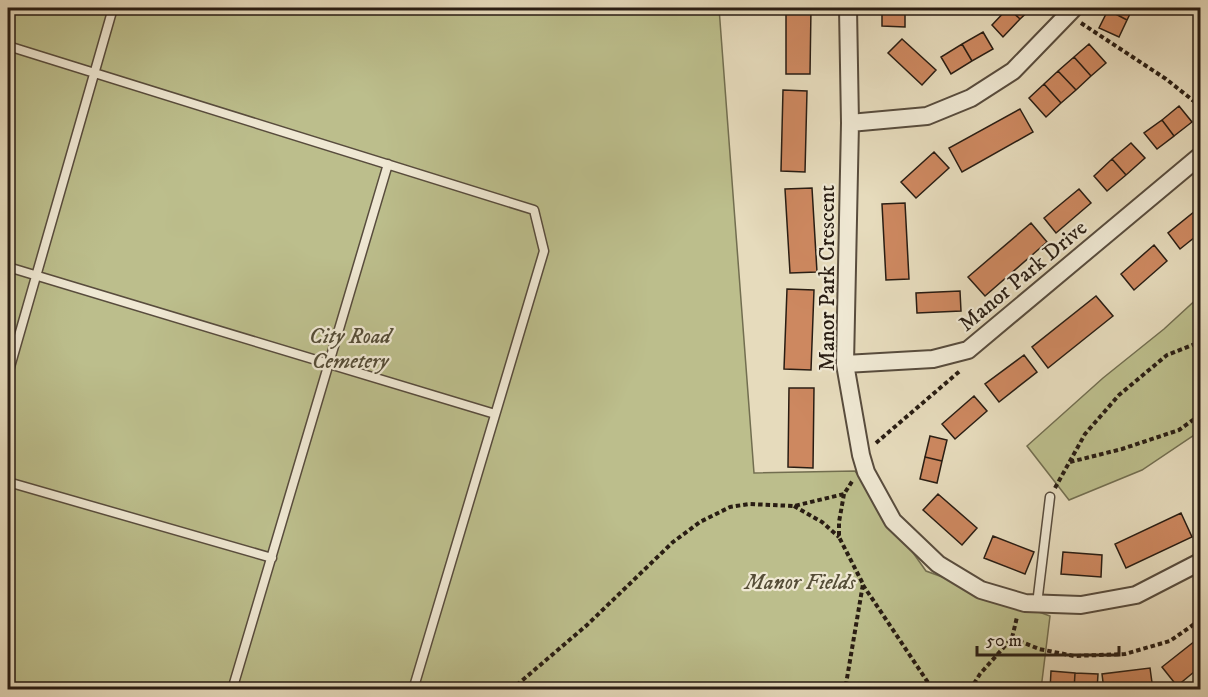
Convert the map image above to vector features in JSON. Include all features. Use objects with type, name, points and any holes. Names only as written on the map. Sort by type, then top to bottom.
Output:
[{"type":"street","name":"Manor Park Crescent","points":[[848,8],[850,123],[845,364],[866,472],[893,521],[938,564],[981,590],[1028,603],[1081,605],[1136,595],[1200,562]]},
{"type":"street","points":[[850,123],[927,116],[971,98],[1013,71],[1071,11]]},
{"type":"street","name":"Manor Park Drive","points":[[845,364],[933,358],[968,350],[1200,156]]},
{"type":"lane","points":[[8,374],[113,8]]},
{"type":"lane","points":[[8,46],[534,210],[544,251],[412,690]]},
{"type":"lane","points":[[232,690],[388,164]]},
{"type":"lane","points":[[8,267],[495,414]]},
{"type":"lane","points":[[8,482],[272,558]]},
{"type":"lane","points":[[1028,603],[1050,497]]},
{"type":"path","points":[[1071,11],[1200,106]]},
{"type":"path","points":[[1050,497],[1085,434],[1119,395],[1167,355],[1200,342]]},
{"type":"path","points":[[861,455],[962,369],[968,350]]},
{"type":"path","points":[[1069,462],[1122,449],[1179,430],[1200,415]]},
{"type":"path","points":[[839,537],[844,494],[853,480],[866,472]]},
{"type":"path","points":[[511,690],[587,625],[673,542],[700,522],[730,507],[749,504],[794,506],[844,494]]},
{"type":"path","points":[[794,506],[822,522],[839,537],[863,584],[933,690]]},
{"type":"path","points":[[845,690],[863,584]]},
{"type":"path","points":[[970,690],[980,674],[1012,638],[1028,603]]},
{"type":"path","points":[[1012,638],[1039,648],[1074,656],[1125,654],[1170,641],[1200,620]]},
{"type":"green space","name":"City Road Cemetery","points":[[8,8],[719,8],[754,473],[855,471],[926,571],[1050,616],[1041,689],[8,689]]},
{"type":"green space","points":[[1200,296],[1200,431],[1142,470],[1069,500],[1027,446]]},
{"type":"building","points":[[786,8],[811,8],[810,74],[786,74]]},
{"type":"building","points":[[882,8],[905,8],[905,27],[882,26]]},
{"type":"building","points":[[1008,8],[1020,19],[1003,37],[992,25]]},
{"type":"building","points":[[1008,8],[1032,8],[1020,19]]},
{"type":"building","points":[[1109,8],[1133,8],[1127,20],[1108,10]]},
{"type":"building","points":[[1108,10],[1127,20],[1119,37],[1099,28]]},
{"type":"building","points":[[983,32],[993,49],[972,61],[962,44]]},
{"type":"building","points":[[902,39],[936,70],[922,85],[888,53]]},
{"type":"building","points":[[962,44],[972,61],[951,74],[941,57]]},
{"type":"building","points":[[1089,44],[1106,63],[1091,76],[1074,57]]},
{"type":"building","points":[[1074,57],[1091,76],[1076,90],[1058,71]]},
{"type":"building","points":[[1058,71],[1076,90],[1061,103],[1044,84]]},
{"type":"building","points":[[1044,84],[1061,103],[1046,117],[1029,98]]},
{"type":"building","points":[[783,90],[807,91],[805,172],[781,171]]},
{"type":"building","points":[[1179,106],[1192,122],[1174,136],[1162,120]]},
{"type":"building","points":[[1020,109],[1033,132],[962,172],[949,148]]},
{"type":"building","points":[[1162,120],[1174,136],[1157,149],[1144,133]]},
{"type":"building","points":[[1131,143],[1145,158],[1126,175],[1112,159]]},
{"type":"building","points":[[934,152],[949,168],[916,198],[901,182]]},
{"type":"building","points":[[1112,159],[1126,175],[1107,191],[1094,176]]},
{"type":"building","points":[[812,188],[817,272],[790,273],[785,189]]},
{"type":"building","points":[[1079,189],[1091,203],[1056,233],[1044,218]]},
{"type":"building","points":[[905,203],[909,279],[886,280],[882,204]]},
{"type":"building","points":[[1200,207],[1200,233],[1180,249],[1168,233]]},
{"type":"building","points":[[1031,223],[1047,242],[985,296],[968,277]]},
{"type":"building","points":[[1154,245],[1167,261],[1134,290],[1121,274]]},
{"type":"building","points":[[787,289],[814,290],[811,370],[784,369]]},
{"type":"building","points":[[960,291],[961,311],[917,313],[916,293]]},
{"type":"building","points":[[1096,296],[1113,316],[1048,368],[1032,347]]},
{"type":"building","points":[[1024,355],[1037,372],[999,402],[985,384]]},
{"type":"building","points":[[789,388],[814,388],[813,468],[788,467]]},
{"type":"building","points":[[974,396],[987,411],[955,439],[942,424]]},
{"type":"building","points":[[930,436],[947,440],[942,461],[925,457]]},
{"type":"building","points":[[925,457],[942,461],[937,483],[920,479]]},
{"type":"building","points":[[938,494],[977,528],[962,545],[923,510]]},
{"type":"building","points":[[1181,513],[1192,537],[1126,568],[1115,544]]},
{"type":"building","points":[[993,536],[1034,552],[1025,574],[984,558]]},
{"type":"building","points":[[1063,552],[1102,555],[1101,577],[1061,574]]},
{"type":"building","points":[[1200,637],[1200,667],[1177,686],[1162,667]]},
{"type":"building","points":[[1150,668],[1153,690],[1104,690],[1102,674]]},
{"type":"building","points":[[1051,671],[1075,673],[1074,690],[1050,690]]},
{"type":"building","points":[[1075,673],[1098,674],[1097,690],[1074,690]]},
{"type":"park label","name":"Manor Fields","points":[[800,581]]}]
